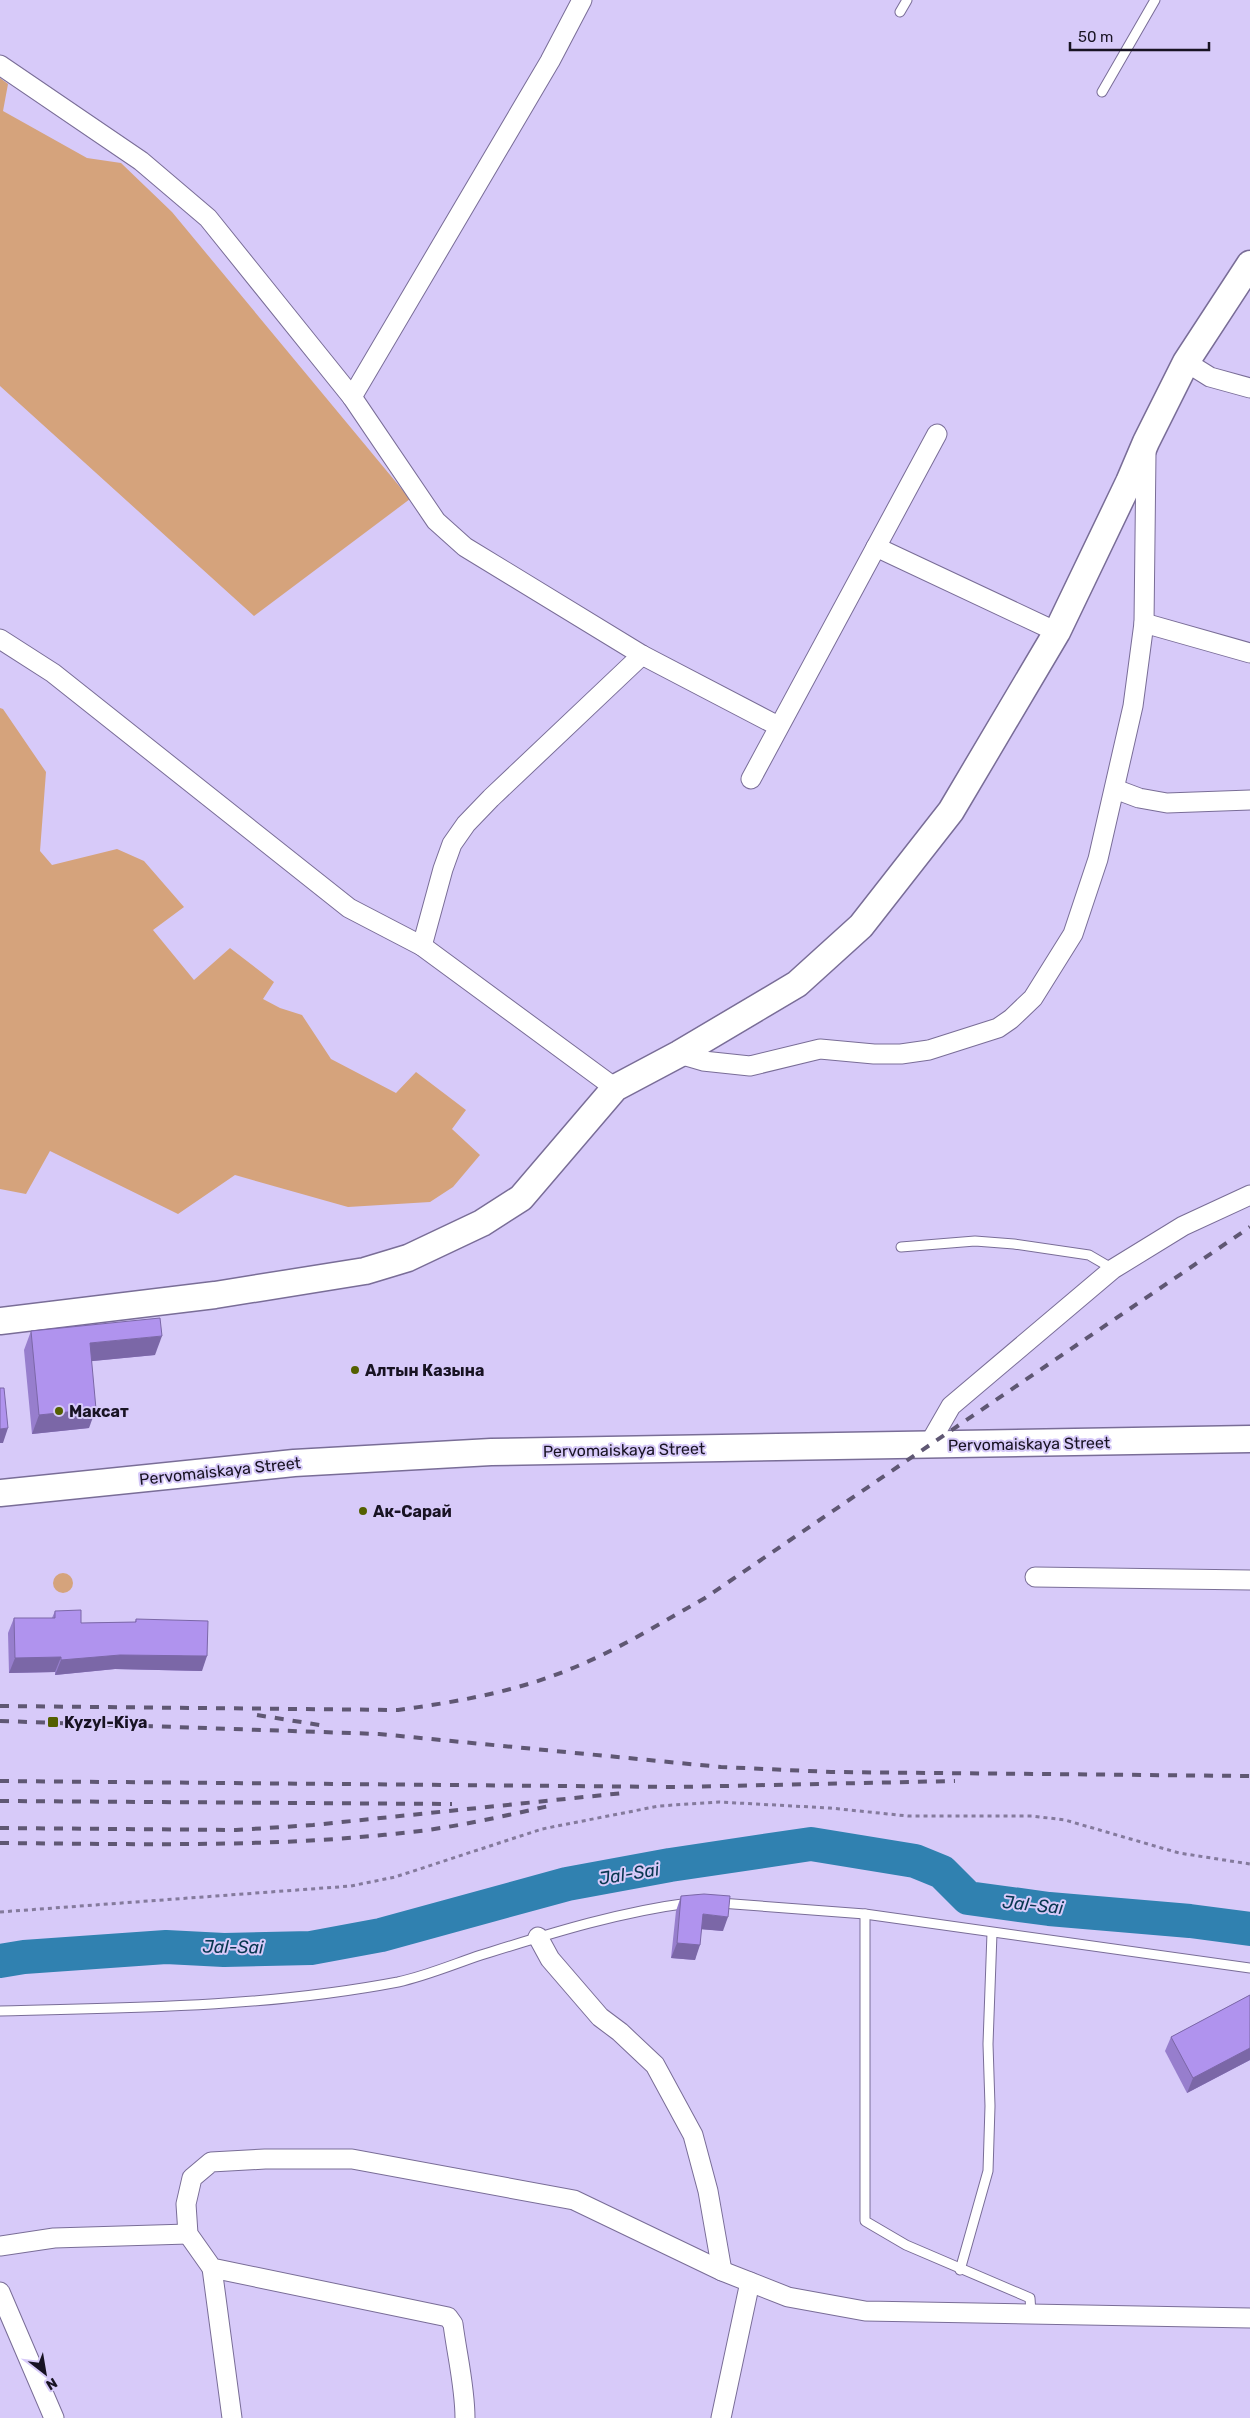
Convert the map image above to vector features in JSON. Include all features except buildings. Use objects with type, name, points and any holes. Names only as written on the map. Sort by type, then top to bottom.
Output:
[{"type":"street","points":[[352,397],[545,69],[582,0]]},
{"type":"street","points":[[0,65],[141,161],[208,218],[352,397],[436,521],[465,547],[642,655],[778,726]]},
{"type":"street","points":[[679,1054],[703,1062],[750,1066],[820,1049],[874,1054],[901,1054],[928,1050],[998,1028],[1011,1019],[1032,998],[1073,934],[1098,859],[1133,706],[1144,623],[1137,485],[1146,442],[1186,362],[1250,264]]},
{"type":"street","points":[[1186,362],[1210,377],[1250,388]]},
{"type":"street","points":[[751,779],[937,434]]},
{"type":"street","points":[[0,1321],[215,1295],[365,1271],[408,1258],[482,1223],[521,1198],[615,1088],[679,1054],[797,984],[861,926],[951,811],[1057,632],[1137,485]]},
{"type":"street","points":[[876,547],[1057,632]]},
{"type":"street","points":[[1144,623],[1250,653]]},
{"type":"street","points":[[0,639],[53,673],[349,908],[422,946],[615,1088]]},
{"type":"street","points":[[422,946],[452,844],[466,824],[642,655]]},
{"type":"street","points":[[1115,789],[1139,798],[1167,803],[1250,800]]},
{"type":"street","points":[[928,1446],[951,1406],[1113,1269],[1183,1226],[1250,1195]]},
{"type":"street","name":"Pervomaiskaya Street","points":[[0,1493],[294,1463],[481,1453],[1250,1439]]},
{"type":"street","points":[[1035,1577],[1250,1580]]},
{"type":"street","points":[[538,1937],[550,1958],[600,2017],[620,2032],[655,2065],[693,2136],[708,2191],[722,2271]]},
{"type":"street","points":[[232,2418],[212,2268],[188,2234],[186,2204],[192,2178],[211,2162],[265,2159],[352,2159],[574,2200],[722,2271],[788,2297],[865,2311],[1250,2318]]},
{"type":"street","points":[[0,2246],[54,2238],[188,2234]]},
{"type":"street","points":[[212,2268],[448,2317],[453,2324],[460,2377],[465,2397],[465,2418]]},
{"type":"street","points":[[722,2418],[750,2282]]},
{"type":"street","points":[[0,2292],[54,2418]]},
{"type":"lane","points":[[900,12],[907,0]]},
{"type":"lane","points":[[1102,92],[1155,0]]},
{"type":"lane","points":[[901,1247],[975,1241],[1014,1244],[1089,1255],[1113,1269]]},
{"type":"lane","points":[[0,2012],[179,2007],[297,1999],[401,1981],[538,1937],[645,1908],[704,1902],[865,1914],[992,1934],[1250,1968]]},
{"type":"lane","points":[[865,1914],[865,2221],[906,2245],[960,2270],[1030,2298],[1031,2314]]},
{"type":"lane","points":[[960,2270],[988,2171],[990,2106],[988,2044],[992,1934]]},
{"type":"path","points":[[0,1912],[351,1886],[396,1877],[542,1829],[660,1806],[719,1802],[830,1808],[908,1816],[1032,1816],[1065,1820],[1179,1854],[1250,1864]]},
{"type":"shaded area","points":[[0,78],[8,84],[3,111],[87,158],[121,163],[172,212],[410,499],[254,616],[0,386]]},
{"type":"shaded area","points":[[0,708],[3,709],[46,772],[40,851],[52,865],[117,849],[144,861],[184,907],[153,930],[194,980],[230,948],[274,982],[263,999],[280,1008],[302,1015],[331,1059],[396,1093],[416,1072],[466,1110],[452,1129],[480,1155],[453,1187],[430,1202],[348,1207],[235,1175],[178,1214],[50,1151],[26,1194],[0,1189]]},
{"type":"shaded area","points":[[63,1573],[70,1576],[73,1583],[70,1590],[63,1593],[56,1590],[53,1583],[56,1576]]},
{"type":"waterway","name":"Jal-Sai","points":[[0,1961],[24,1957],[166,1947],[224,1950],[311,1948],[381,1935],[567,1884],[670,1865],[811,1844],[915,1861],[942,1872],[968,1898],[1049,1909],[1190,1921],[1250,1929]]},
{"type":"railway","points":[[0,1706],[398,1710],[484,1695],[548,1678],[621,1645],[705,1598],[1250,1227]]},
{"type":"railway","points":[[257,1715],[326,1726]]},
{"type":"railway","points":[[0,1721],[379,1734],[721,1767],[831,1772],[1250,1776]]},
{"type":"railway","points":[[0,1781],[677,1787],[955,1781]]},
{"type":"railway","points":[[0,1828],[236,1830],[313,1825],[623,1793]]},
{"type":"railway","points":[[0,1801],[452,1804]]},
{"type":"railway","points":[[0,1843],[206,1844],[309,1841],[428,1830],[549,1806]]},
{"type":"place","name":"Алтын Казына","points":[[355,1370]]},
{"type":"place","name":"Максат","points":[[59,1411]]},
{"type":"place","name":"Ак-Сарай","points":[[363,1511]]},
{"type":"place","name":"Kyzyl-Kiya","points":[[53,1722]]}]
